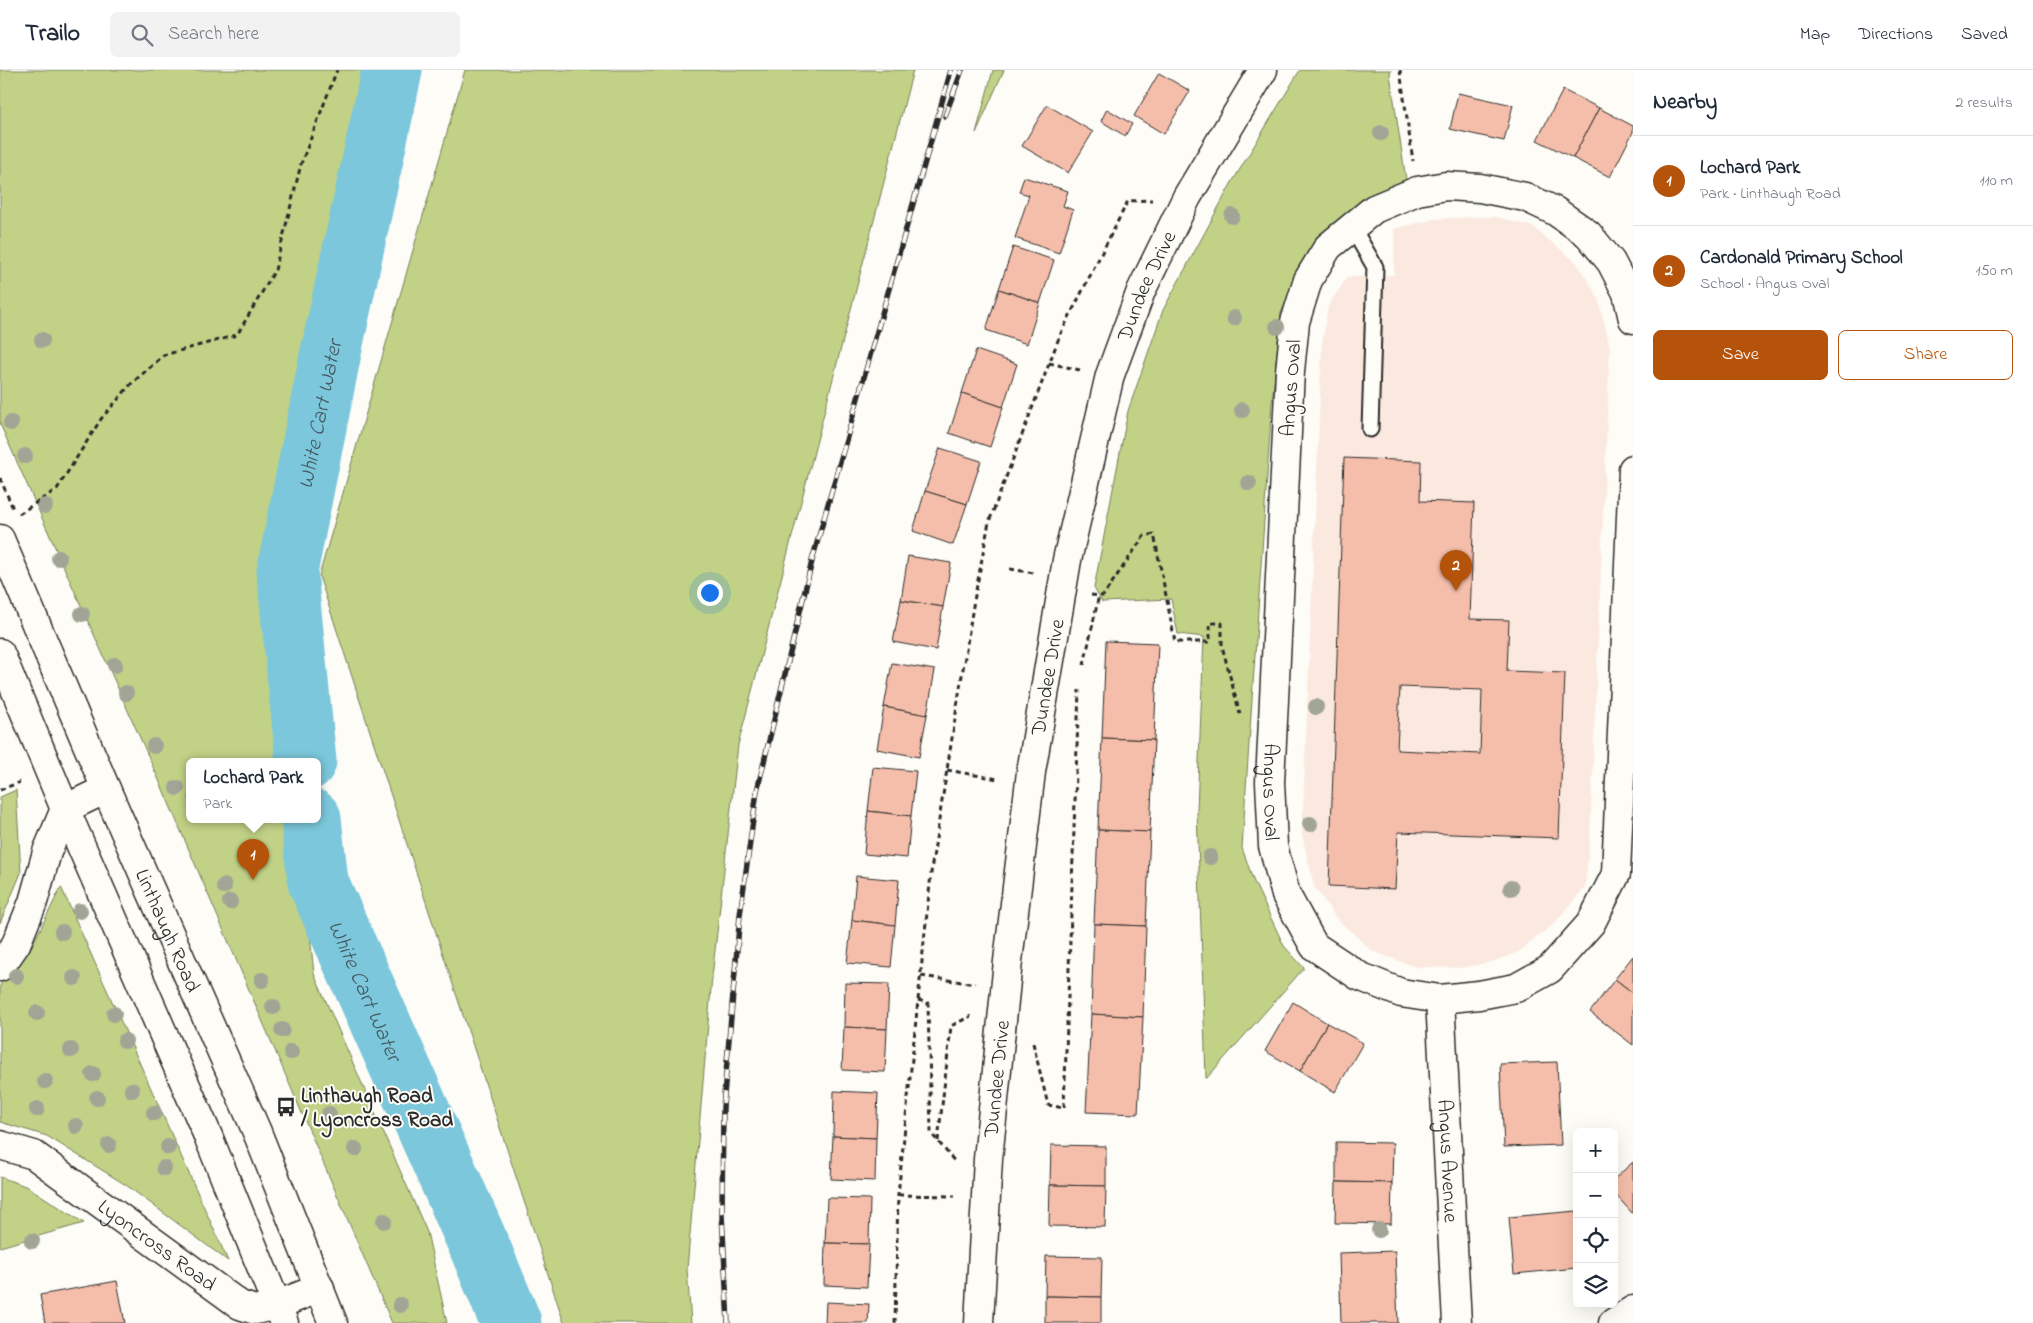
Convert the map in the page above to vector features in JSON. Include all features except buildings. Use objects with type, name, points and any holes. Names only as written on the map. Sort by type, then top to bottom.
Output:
[{"type":"street","name":"Dundee Drive","points":[[979,1323],[987,1177],[1004,1006],[1031,772],[1066,560],[1110,376],[1140,290],[1187,197],[1262,70]]},
{"type":"street","name":"Angus Oval","points":[[1633,319],[1627,293],[1611,262],[1588,234],[1555,211],[1525,197],[1480,188],[1446,186],[1417,191],[1374,209],[1328,247],[1308,280],[1295,322],[1290,371],[1270,774],[1273,846],[1286,896],[1314,946],[1359,976],[1401,992],[1440,999],[1479,995],[1516,988],[1550,969],[1591,923],[1616,874],[1631,599],[1633,469]]},
{"type":"street","name":"Linthaugh Road","points":[[0,540],[106,790],[257,1132],[333,1323]]},
{"type":"street","points":[[0,653],[65,809],[208,1136],[280,1314]]},
{"type":"street","points":[[0,967],[16,944],[33,902],[47,852],[65,809],[106,790]]},
{"type":"street","name":"Angus Avenue","points":[[1440,999],[1457,1323]]},
{"type":"street","name":"Lyoncross Road","points":[[0,1145],[34,1155],[240,1305],[255,1310],[280,1314],[320,1288]]},
{"type":"street","points":[[1613,1323],[1633,1310]]},
{"type":"lane","points":[[1352,227],[1375,267],[1370,429]]},
{"type":"path","points":[[0,478],[16,516],[57,489],[101,419],[132,382],[164,355],[237,335],[275,270],[301,164],[337,70]]},
{"type":"path","points":[[1400,70],[1417,191]]},
{"type":"path","points":[[895,1323],[898,1195],[932,864],[972,606],[989,522],[1060,335],[1128,201],[1187,197]]},
{"type":"path","points":[[1049,363],[1069,368]]},
{"type":"path","points":[[1061,592],[1103,596],[1144,536],[1154,534],[1175,642],[1210,642],[1210,623],[1222,623],[1222,646]]},
{"type":"path","points":[[1083,667],[1099,595]]},
{"type":"path","points":[[938,1142],[951,1026],[1004,1006],[1033,1042],[1048,1105],[1064,1108],[1079,685]]},
{"type":"path","points":[[947,770],[978,776]]},
{"type":"path","points":[[0,790],[20,782]]},
{"type":"path","points":[[921,976],[953,982]]},
{"type":"path","points":[[918,1000],[928,1003],[931,1133],[966,1174],[987,1177]]},
{"type":"path","points":[[898,1195],[923,1195]]},
{"type":"shaded area","points":[[1497,217],[1533,227],[1576,262],[1598,297],[1610,347],[1590,838],[1585,887],[1555,923],[1518,952],[1492,962],[1461,968],[1416,967],[1372,951],[1336,918],[1314,886],[1302,835],[1322,344],[1328,306],[1347,277],[1394,275],[1394,229],[1434,219]]},
{"type":"green space","points":[[0,70],[379,70],[273,583],[292,758],[186,758],[186,823],[298,823],[314,974],[427,1232],[447,1323],[392,1323],[162,787],[0,424]]},
{"type":"green space","points":[[465,70],[913,70],[738,745],[712,977],[687,1269],[691,1323],[564,1323],[319,576]]},
{"type":"green space","points":[[993,70],[1004,70],[976,133]]},
{"type":"green space","points":[[1300,70],[1391,70],[1390,74],[1406,180],[1353,214],[1305,259],[1281,313],[1272,402],[1242,848],[1254,882],[1284,946],[1304,968],[1206,1079],[1197,810],[1204,637],[1178,634],[1171,599],[1102,602],[1094,588],[1128,411],[1163,310],[1231,184]]},
{"type":"green space","points":[[16,790],[21,873],[0,923],[0,797]]},
{"type":"green space","points":[[61,887],[228,1261],[126,1185],[47,1136],[0,1122],[0,985],[32,946]]},
{"type":"green space","points":[[0,1177],[28,1187],[84,1223],[0,1247]]},
{"type":"waterway","name":"White Cart Water","points":[[306,758],[287,572],[331,352],[392,70]]},
{"type":"waterway","name":"White Cart Water","points":[[311,823],[318,882],[478,1243],[511,1323]]},
{"type":"railway","points":[[728,1323],[722,1215],[723,1107],[740,915],[757,791],[813,557],[951,70]]},
{"type":"railway","points":[[945,116],[962,70]]},
{"type":"place","name":"Cardonald Primary School","points":[[1456,591]]},
{"type":"place","name":"Lochard Park","points":[[253,880]]},
{"type":"place","name":"Linthaugh Road / Lyoncross Road","points":[[286,1107]]}]
